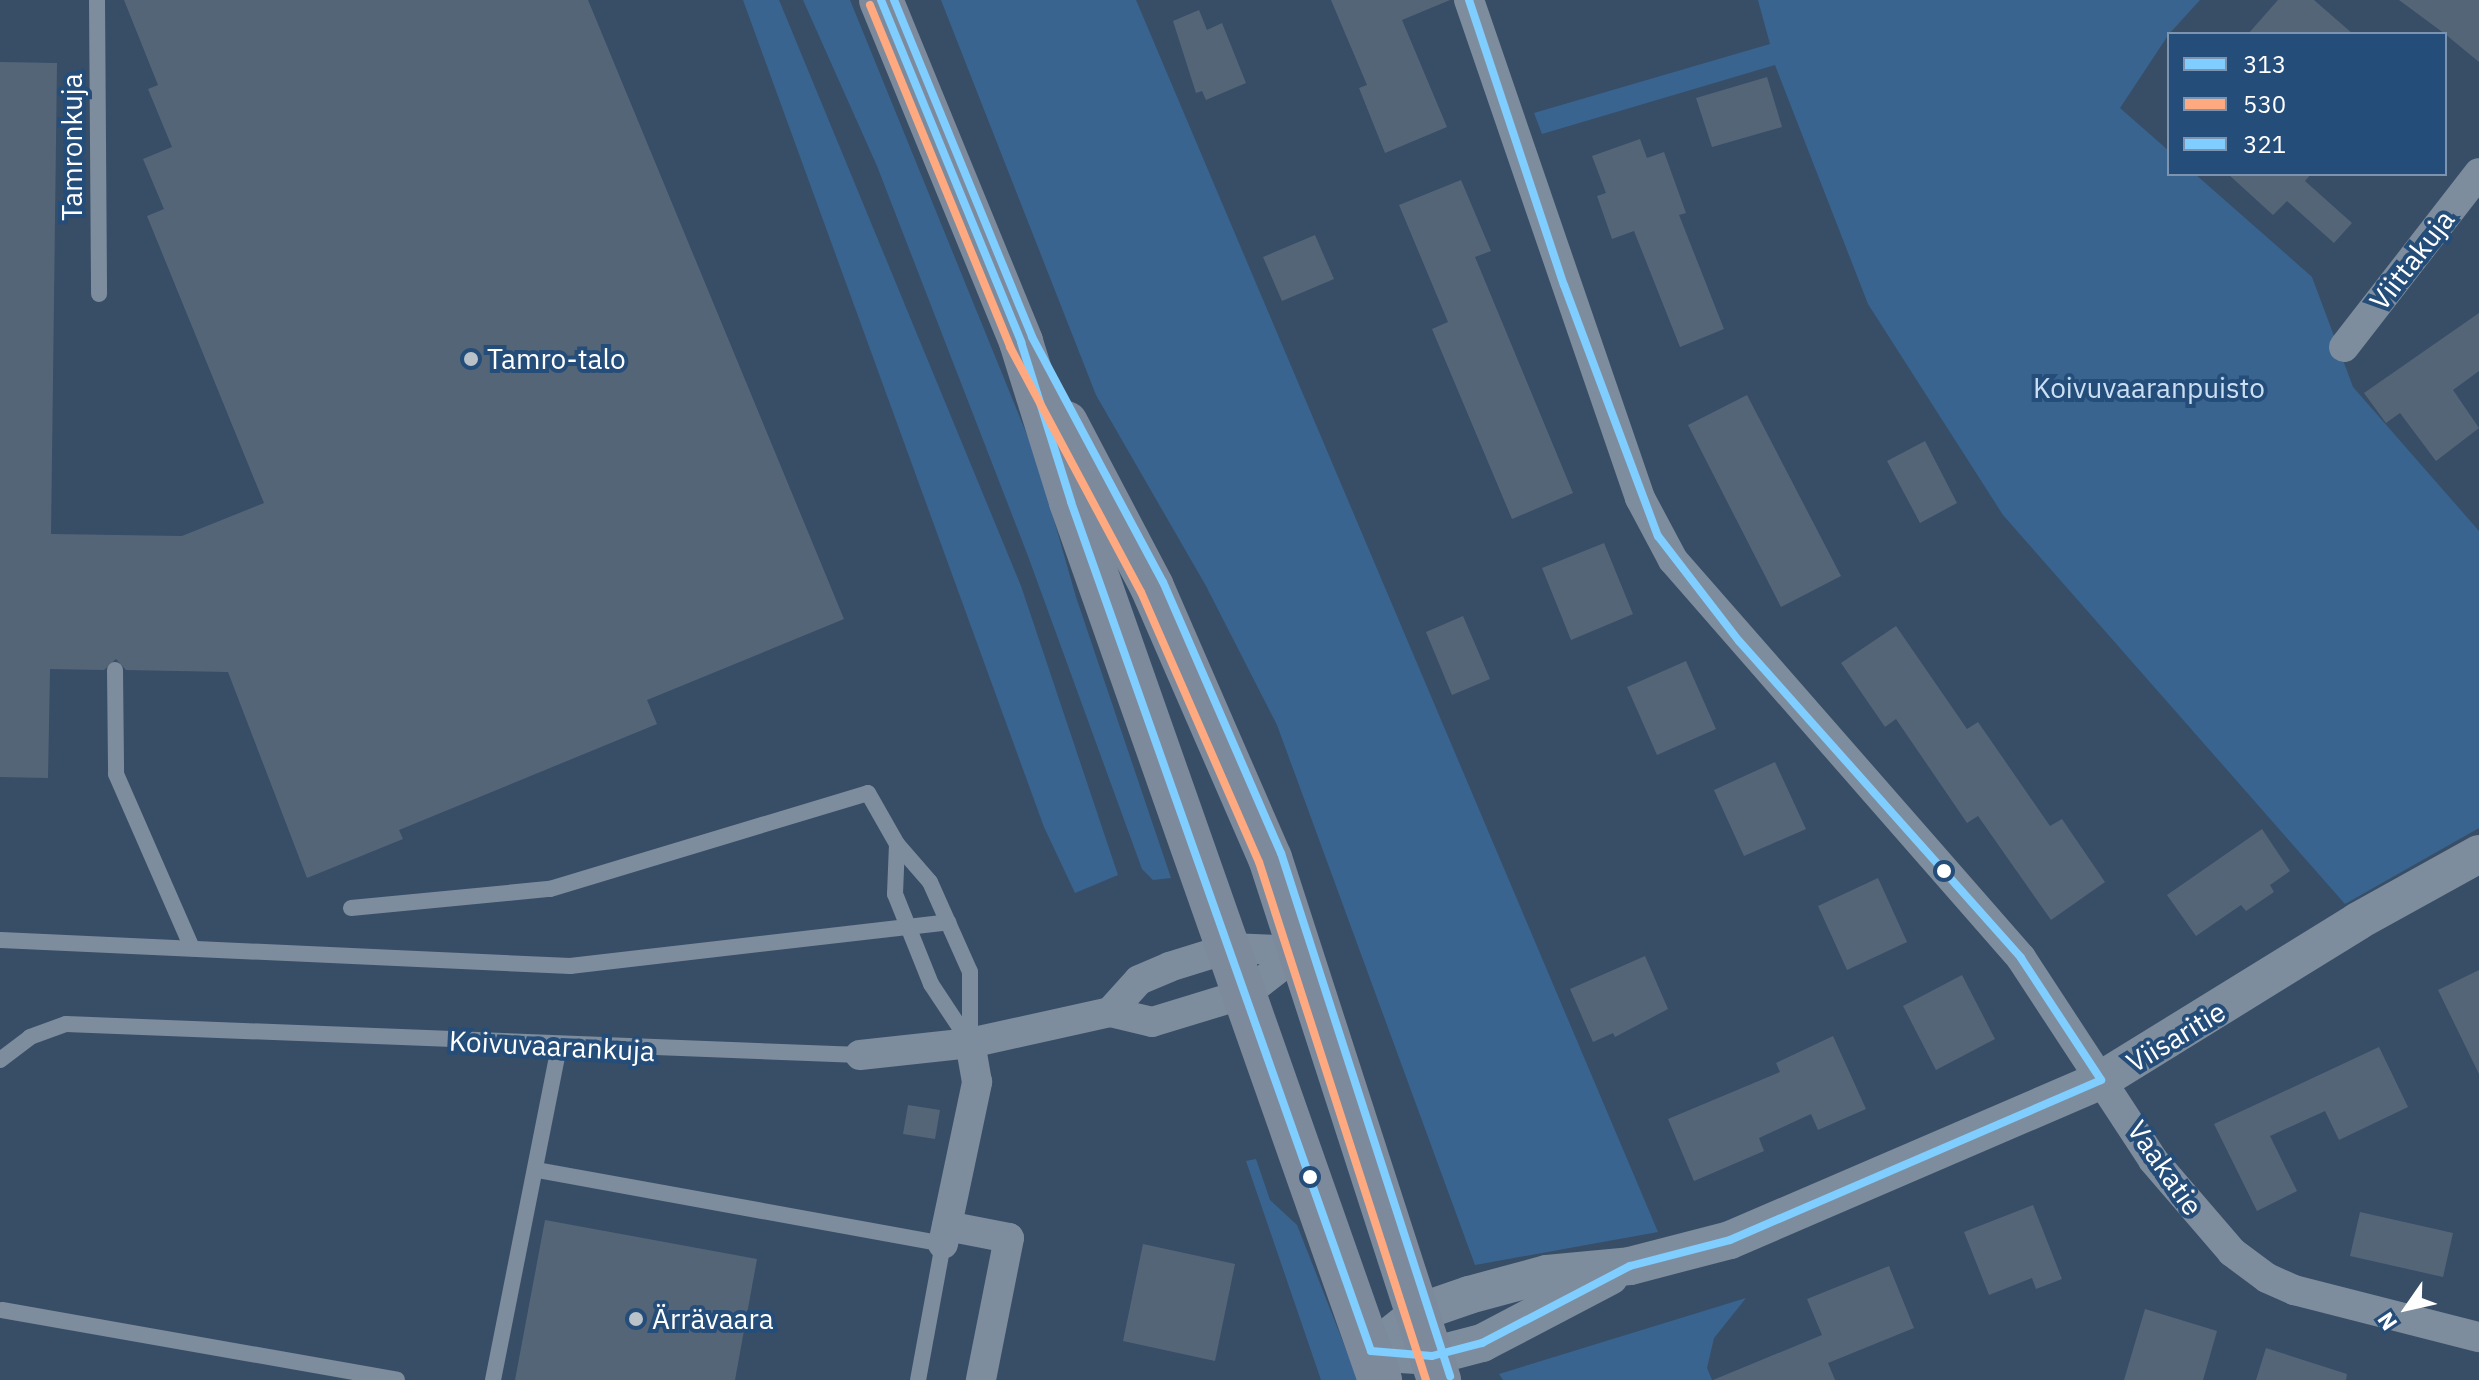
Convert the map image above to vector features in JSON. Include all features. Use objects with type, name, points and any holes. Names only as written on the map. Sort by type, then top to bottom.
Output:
[{"type":"main road","points":[[881,0],[1021,342],[1071,502],[1247,993],[1375,1366]]},
{"type":"main road","points":[[1021,342],[1103,489],[1201,693],[1270,858],[1436,1368]]},
{"type":"street","name":"Vaakatie","points":[[1469,0],[1568,297],[1658,536],[1739,641],[2021,958],[2188,1206],[2232,1252],[2267,1278],[2326,1300],[2479,1337]]},
{"type":"street","name":"Viittakuja","points":[[2344,347],[2479,173]]},
{"type":"street","name":"Viisaritie","points":[[1375,1366],[1420,1312],[1547,1274],[1630,1266],[1730,1240],[2101,1080],[2358,921],[2479,854]]},
{"type":"street","points":[[1110,1012],[1139,980],[1230,948],[1301,951]]},
{"type":"street","name":"Koivuvaarankuja","points":[[860,1055],[970,1043],[1110,1012],[1152,1022],[1247,993],[1301,951]]},
{"type":"street","points":[[970,1043],[977,1082],[945,1235],[1009,1238],[981,1380]]},
{"type":"street","name":"Viisaritie","points":[[1375,1366],[1436,1368],[1630,1266]]},
{"type":"lane","name":"Tamronkuja","points":[[97,0],[99,294]]},
{"type":"lane","points":[[115,670],[116,774],[192,948]]},
{"type":"lane","points":[[351,908],[550,889],[868,793],[897,844],[930,882],[970,972],[970,1043]]},
{"type":"lane","points":[[897,844],[895,894],[931,984],[970,1043]]},
{"type":"lane","points":[[1,940],[570,966],[834,932],[908,928],[948,922]]},
{"type":"lane","name":"Koivuvaarankuja","points":[[0,1060],[30,1037],[66,1024],[559,1046],[860,1055]]},
{"type":"lane","points":[[493,1380],[537,1170],[559,1046]]},
{"type":"lane","points":[[537,1170],[945,1235],[918,1380]]},
{"type":"lane","points":[[2,1310],[397,1380]]},
{"type":"green space","points":[[743,0],[779,0],[1021,586],[1118,875],[1075,893],[1044,827]]},
{"type":"green space","points":[[803,0],[850,0],[1036,457],[1076,597],[1171,878],[1153,880],[1142,869],[1028,556],[877,166]]},
{"type":"green space","points":[[941,0],[1136,0],[1658,1232],[1475,1265],[1277,725],[1206,586],[1096,395]]},
{"type":"green space","name":"Koivuvaaranpuisto","points":[[1758,0],[2200,0],[2171,32],[2167,32],[2167,37],[2120,108],[2167,149],[2167,176],[2197,176],[2312,277],[2353,387],[2479,531],[2479,828],[2345,904],[2003,515],[1868,304],[1775,65],[1542,134],[1534,113],[1770,44]]},
{"type":"green space","points":[[1256,1159],[1270,1200],[1297,1225],[1358,1380],[1321,1380],[1246,1161]]},
{"type":"green space","points":[[1746,1298],[1714,1338],[1707,1368],[1712,1380],[1503,1380],[1499,1374]]},
{"type":"building","name":"Tamro-talo","points":[[124,0],[588,0],[844,619],[647,700],[657,724],[399,830],[403,839],[307,878],[228,672],[126,670],[116,659],[104,670],[50,669],[48,778],[0,777],[0,62],[57,63],[51,534],[182,536],[264,503],[147,216],[164,209],[143,159],[172,147],[148,89],[158,85]]},
{"type":"building","points":[[1331,0],[1450,0],[1402,20],[1447,127],[1385,153],[1359,88],[1367,85]]},
{"type":"building","points":[[2278,0],[2314,0],[2351,32],[2250,32]]},
{"type":"building","points":[[2399,0],[2479,0],[2479,62],[2447,36],[2447,32],[2442,32]]},
{"type":"building","points":[[1199,10],[1207,30],[1222,23],[1246,83],[1206,100],[1202,91],[1196,93],[1173,21]]},
{"type":"building","points":[[1767,77],[1782,127],[1712,147],[1696,98]]},
{"type":"building","points":[[1640,139],[1647,158],[1664,152],[1686,213],[1679,215],[1724,329],[1680,347],[1634,231],[1612,239],[1597,196],[1606,193],[1592,156]]},
{"type":"building","points":[[2230,176],[2309,176],[2305,181],[2352,223],[2334,243],[2287,201],[2273,215]]},
{"type":"building","points":[[1461,180],[1491,251],[1475,257],[1573,493],[1512,519],[1432,329],[1448,322],[1399,205]]},
{"type":"building","points":[[1315,235],[1334,279],[1282,301],[1263,257]]},
{"type":"building","points":[[2479,313],[2479,371],[2453,390],[2479,428],[2436,461],[2400,413],[2386,423],[2364,393]]},
{"type":"building","points":[[1747,395],[1841,576],[1781,607],[1688,425]]},
{"type":"building","points":[[1925,441],[1957,503],[1920,523],[1887,461]]},
{"type":"building","points":[[1604,543],[1633,614],[1571,640],[1542,568]]},
{"type":"building","points":[[1463,616],[1490,679],[1452,695],[1426,632]]},
{"type":"building","points":[[1896,626],[1967,729],[1978,722],[2050,826],[2062,819],[2105,882],[2051,920],[1978,816],[1967,823],[1896,719],[1885,727],[1841,663]]},
{"type":"building","points":[[1686,661],[1716,729],[1657,755],[1627,687]]},
{"type":"building","points":[[1775,762],[1806,829],[1744,856],[1714,790]]},
{"type":"building","points":[[2262,829],[2290,871],[2270,885],[2274,892],[2246,911],[2241,905],[2196,936],[2167,895]]},
{"type":"building","points":[[1878,878],[1907,942],[1847,970],[1818,906]]},
{"type":"building","points":[[1645,956],[1668,1009],[1615,1037],[1613,1033],[1593,1042],[1570,989]]},
{"type":"building","points":[[2479,970],[2479,1074],[2438,990]]},
{"type":"building","points":[[1962,975],[1995,1039],[1936,1070],[1903,1006]]},
{"type":"building","points":[[1833,1036],[1866,1109],[1818,1130],[1811,1114],[1759,1138],[1764,1151],[1694,1181],[1668,1119],[1780,1072],[1776,1063]]},
{"type":"building","points":[[2379,1047],[2408,1107],[2339,1140],[2325,1111],[2270,1136],[2297,1191],[2257,1211],[2214,1124]]},
{"type":"building","points":[[908,1105],[940,1110],[935,1139],[903,1134]]},
{"type":"building","points":[[2033,1205],[2062,1279],[2036,1289],[2032,1278],[1989,1295],[1964,1232]]},
{"type":"building","points":[[2360,1212],[2453,1233],[2443,1277],[2350,1256]]},
{"type":"building","name":"Ärrävaara","points":[[545,1220],[757,1259],[735,1380],[515,1380]]},
{"type":"building","points":[[1143,1244],[1235,1264],[1215,1361],[1123,1341]]},
{"type":"building","points":[[1889,1266],[1914,1328],[1828,1363],[1835,1380],[1713,1380],[1822,1335],[1807,1299]]},
{"type":"building","points":[[2145,1309],[2217,1331],[2203,1380],[2124,1380]]},
{"type":"building","points":[[2266,1348],[2347,1374],[2346,1380],[2256,1380]]},
{"type":"transit line","name":"313","points":[[881,0],[1021,342],[1071,502],[1371,1351],[1432,1356],[1482,1343],[1630,1266],[1730,1240],[2101,1080]]},
{"type":"transit line","name":"321","points":[[894,0],[1032,337],[1163,582],[1281,853],[1450,1376]]},
{"type":"transit line","name":"313","points":[[1469,0],[1564,285],[1658,536],[1739,641],[2021,958],[2101,1080]]},
{"type":"transit line","name":"530","points":[[870,5],[1010,347],[1141,592],[1259,862],[1426,1380]]},
{"type":"place","name":"Tamro-talo","points":[[471,359]]},
{"type":"place","name":"Ärrävaara","points":[[636,1319]]}]
